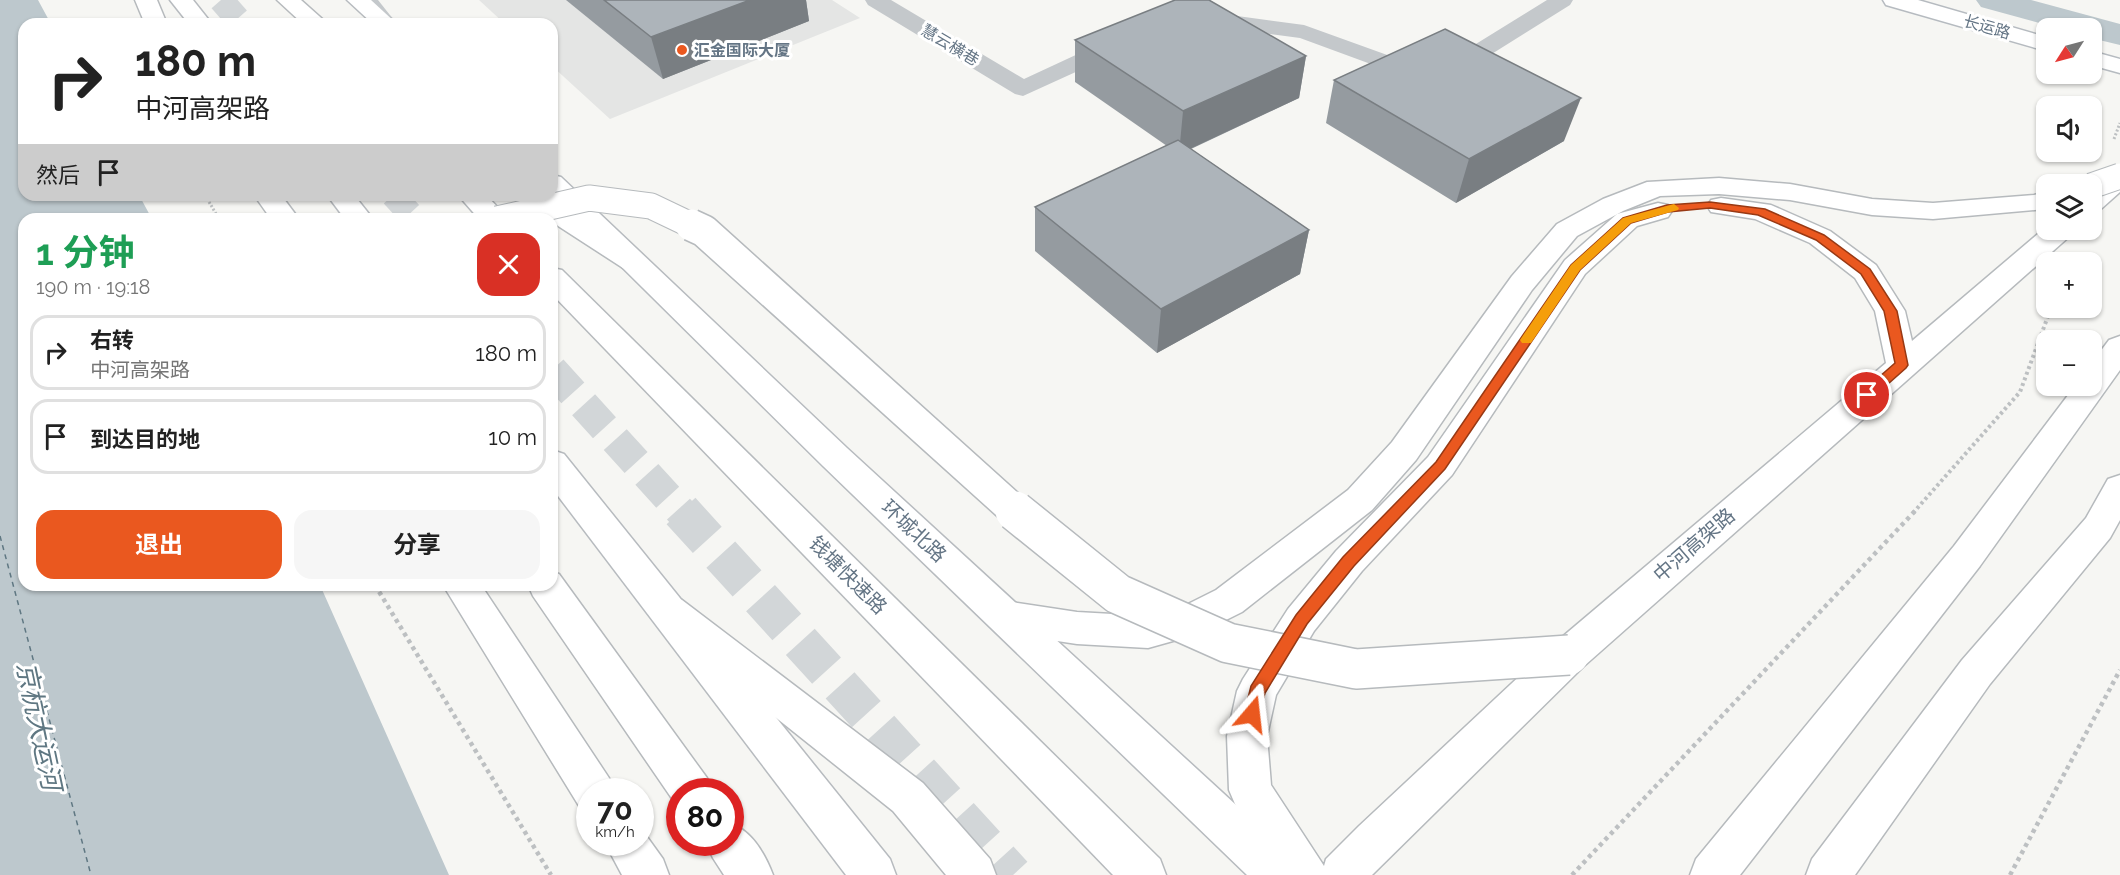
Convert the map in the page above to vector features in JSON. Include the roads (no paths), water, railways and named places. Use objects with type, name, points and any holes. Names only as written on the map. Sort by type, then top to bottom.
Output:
[{"type":"main road","points":[[181,0],[196,18]]},
{"type":"main road","points":[[286,0],[301,18]]},
{"type":"main road","points":[[286,0],[308,18]]},
{"type":"main road","points":[[358,0],[380,18]]},
{"type":"main road","name":"长运路","points":[[1894,0],[2036,41]]},
{"type":"main road","points":[[2102,61],[2120,66]]},
{"type":"main road","points":[[2102,183],[2120,177]]},
{"type":"main road","points":[[2102,193],[2120,177]]},
{"type":"main road","points":[[1005,617],[1077,628],[1148,632],[1185,623],[1229,601],[1360,500],[1404,451],[1522,283],[1567,230],[1613,205],[1656,188],[1719,186],[1790,192],[1872,207],[1933,211],[2036,201]]},
{"type":"main road","name":"环城北路","points":[[558,189],[1005,617],[1279,875]]},
{"type":"main road","points":[[523,213],[589,198],[651,206],[704,231],[1016,512],[1118,594],[1228,643],[1356,669],[1569,655]]},
{"type":"main road","points":[[345,201],[354,213]]},
{"type":"main road","points":[[477,201],[490,213]]},
{"type":"main road","points":[[539,201],[558,213]]},
{"type":"main road","points":[[1305,875],[1250,790],[1247,736],[1257,691],[1301,620],[1348,561],[1440,465],[1575,267],[1627,220],[1667,208],[1710,205],[1761,212],[1820,237],[1866,272],[1890,311],[1902,365]]},
{"type":"main road","points":[[558,213],[633,262]]},
{"type":"main road","name":"中河高架路","points":[[1342,875],[1374,841],[1569,655],[2048,240]]},
{"type":"main road","name":"钱塘快速路","points":[[558,283],[1144,875]]},
{"type":"main road","points":[[1713,875],[1967,556],[2120,346]]},
{"type":"main road","points":[[558,471],[874,875]]},
{"type":"main road","points":[[1828,875],[1976,672],[2109,524],[2120,488]]},
{"type":"main road","points":[[465,591],[585,778]]},
{"type":"main road","points":[[550,591],[682,778]]},
{"type":"main road","points":[[669,611],[908,797],[974,875]]},
{"type":"main road","points":[[635,856],[647,875]]},
{"type":"main road","points":[[737,856],[751,875]]},
{"type":"street","name":"慧云横巷","points":[[876,0],[1023,89],[1139,34]]},
{"type":"street","points":[[1192,16],[1304,32],[1387,63],[1455,67],[1562,0]]},
{"type":"lane","points":[[371,0],[384,18]]},
{"type":"water","name":"京杭大运河","points":[[0,0],[38,0],[48,18],[18,18],[18,201],[142,201],[149,213],[18,213],[18,591],[323,591],[449,875],[0,875]]},
{"type":"waterway","points":[[1993,0],[2120,35]]},
{"type":"tunnel","points":[[221,0],[237,18]]},
{"type":"tunnel","points":[[398,201],[410,213]]},
{"type":"tunnel","points":[[558,377],[682,513]]},
{"type":"tunnel","points":[[681,511],[1013,875]]},
{"type":"place","name":"汇金国际大厦","points":[[682,50]]}]
